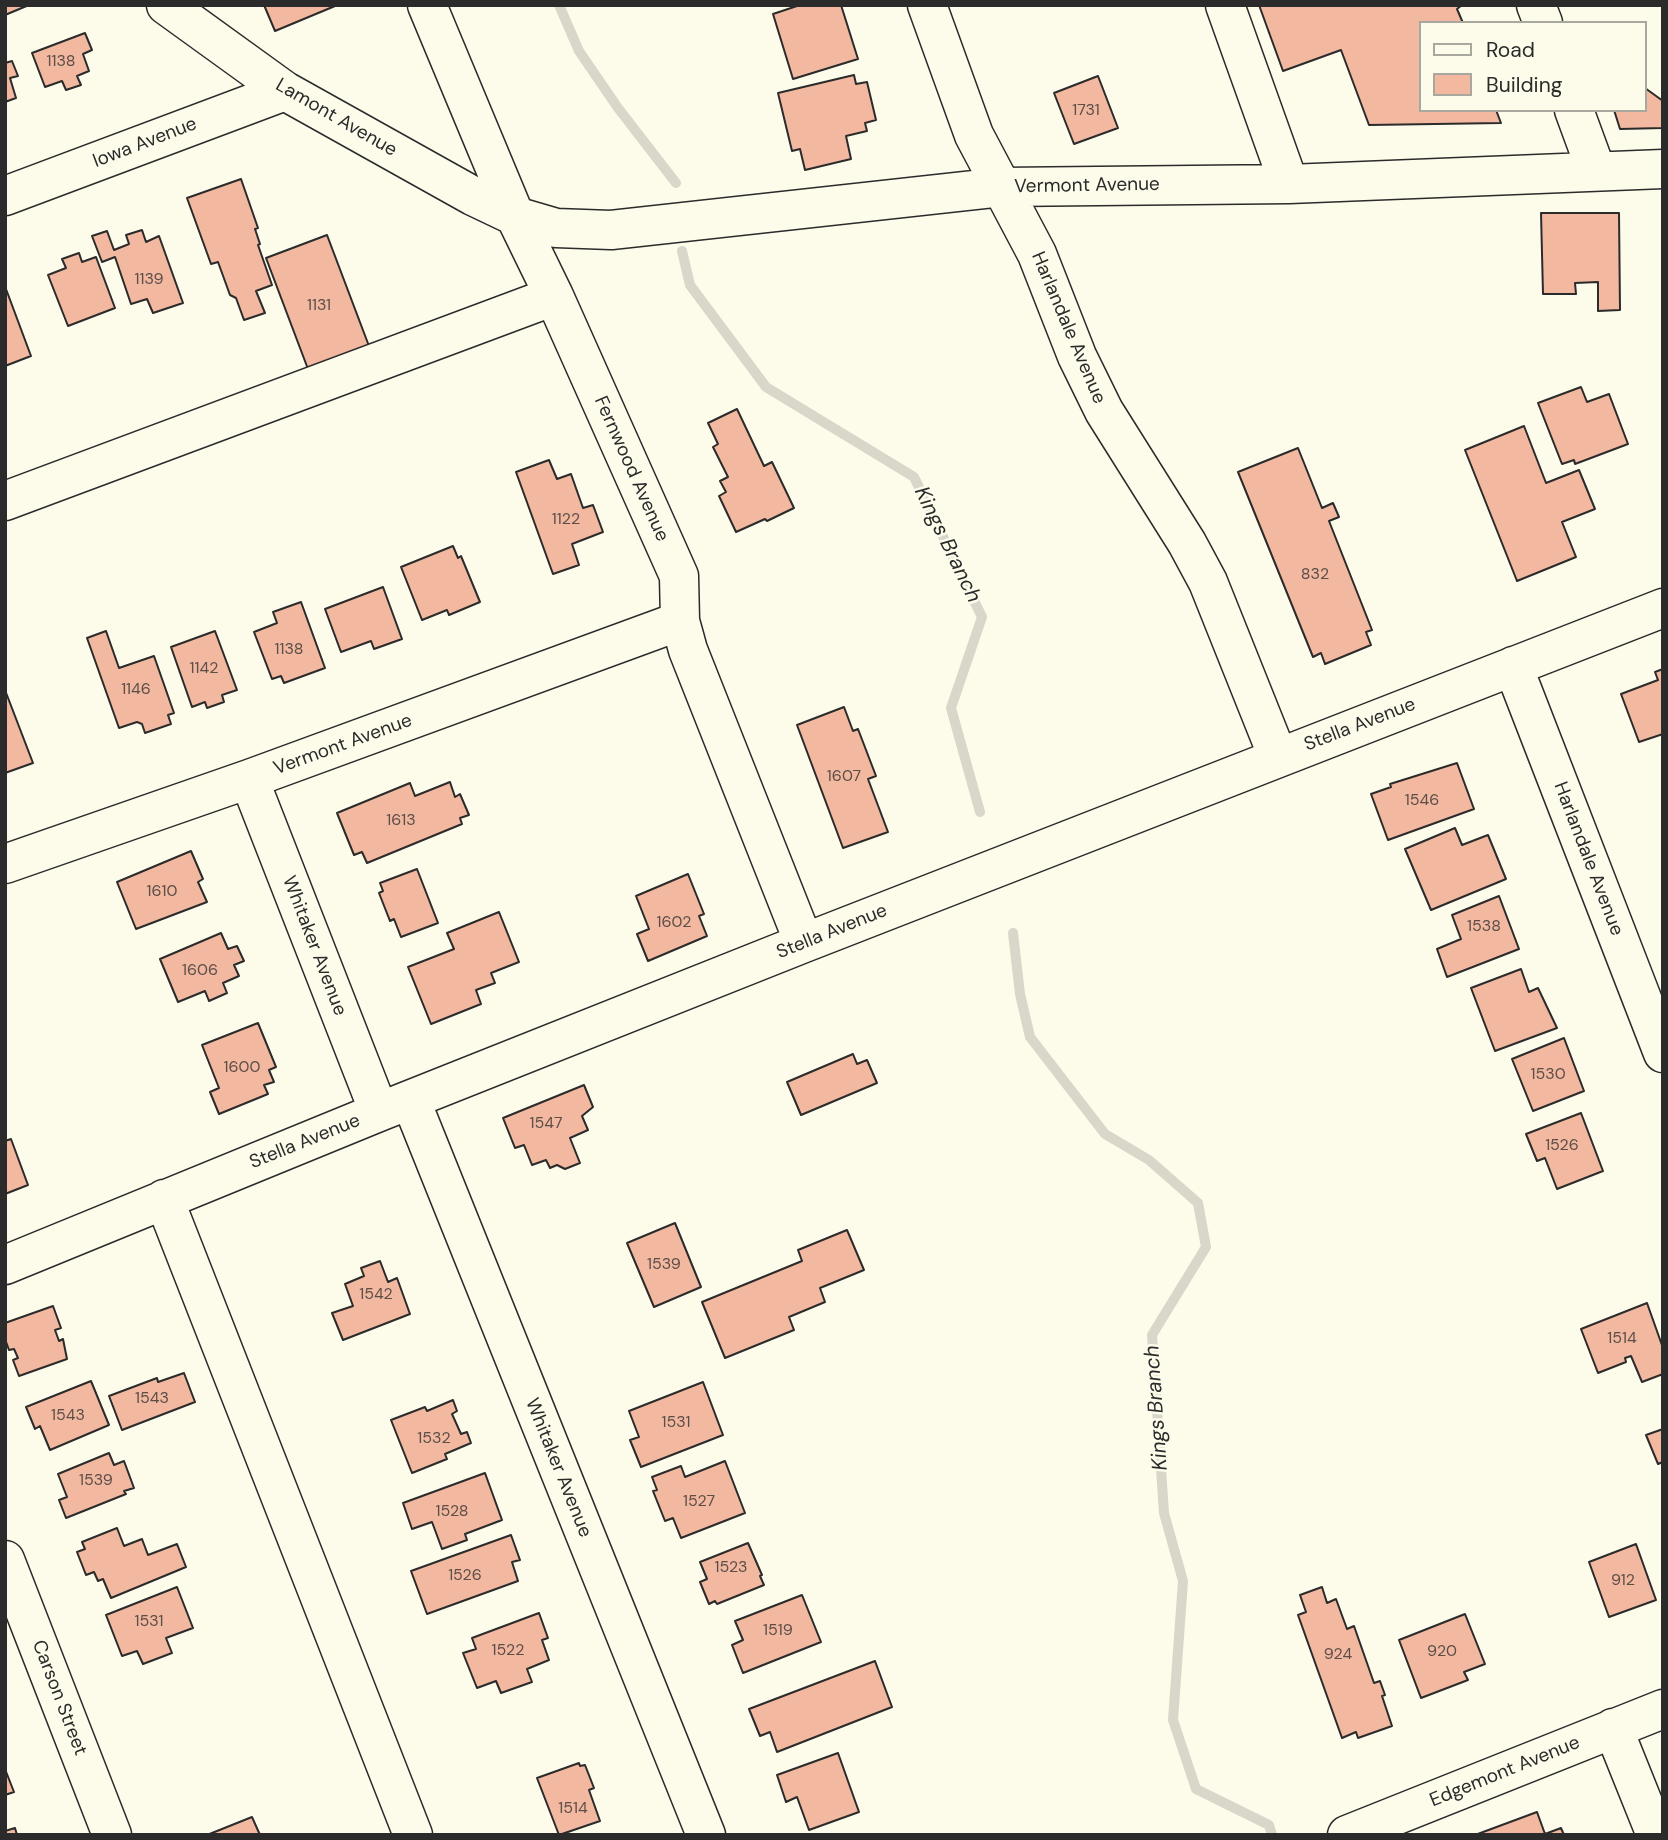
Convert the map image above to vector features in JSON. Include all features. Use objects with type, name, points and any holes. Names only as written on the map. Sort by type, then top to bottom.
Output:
[{"type":"street","name":"Lamont Avenue","points":[[166,5],[285,91],[515,216]]},
{"type":"street","name":"Fernwood Avenue","points":[[427,5],[515,216],[554,296],[679,576],[680,621],[688,650],[804,943]]},
{"type":"street","name":"Harlandale Avenue","points":[[927,5],[974,135],[1037,254],[1077,356],[1104,411],[1187,543],[1208,582],[1278,757]]},
{"type":"street","points":[[1225,5],[1289,184]]},
{"type":"street","name":"Iowa Avenue","points":[[5,196],[285,91]]},
{"type":"street","points":[[1575,112],[1596,170]]},
{"type":"street","name":"Vermont Avenue","points":[[515,216],[556,228],[611,230],[1002,187],[1289,184],[1663,169]]},
{"type":"street","points":[[5,501],[554,296]]},
{"type":"street","name":"Stella Avenue","points":[[5,1265],[804,943],[1663,608]]},
{"type":"street","name":"Vermont Avenue","points":[[5,864],[249,779],[680,621]]},
{"type":"street","name":"Harlandale Avenue","points":[[1513,666],[1663,1053]]},
{"type":"street","name":"Whitaker Avenue","points":[[249,779],[395,1106],[706,1835]]},
{"type":"street","points":[[164,1199],[413,1835]]},
{"type":"street","name":"Carson Street","points":[[5,1560],[112,1835]]},
{"type":"street","name":"Edgemont Avenue","points":[[1358,1833],[1663,1709]]},
{"type":"street","points":[[1613,1728],[1657,1835]]},
{"type":"building","points":[[5,5],[29,5],[5,15]]},
{"type":"building","points":[[264,5],[335,5],[335,6],[275,31]]},
{"type":"building","points":[[800,5],[841,5],[858,59],[793,79],[773,14]]},
{"type":"building","points":[[1259,5],[1462,5],[1457,9],[1462,21],[1420,21],[1420,112],[1497,112],[1501,123],[1369,125],[1341,50],[1283,71]]},
{"type":"building","points":[[85,33],[92,50],[83,54],[89,71],[77,76],[81,85],[66,90],[62,81],[45,87],[32,53]]},
{"type":"building","points":[[12,61],[18,76],[10,78],[16,98],[5,102],[5,63]]},
{"type":"building","points":[[854,75],[856,84],[867,82],[876,120],[865,123],[867,131],[846,136],[851,159],[805,170],[800,149],[792,151],[778,93]]},
{"type":"building","points":[[1098,76],[1118,128],[1074,144],[1054,93]]},
{"type":"building","points":[[1647,89],[1663,101],[1663,128],[1620,129],[1615,112],[1647,112]]},
{"type":"building","points":[[241,179],[258,228],[255,229],[260,244],[258,245],[272,285],[256,291],[265,313],[244,320],[236,298],[230,295],[218,262],[211,264],[187,198]]},
{"type":"building","points":[[1541,213],[1619,213],[1620,310],[1598,311],[1598,282],[1575,283],[1576,294],[1543,294]]},
{"type":"building","points":[[142,230],[146,242],[159,236],[183,303],[153,313],[147,299],[131,304],[115,257],[102,262],[92,236],[107,231],[114,250],[129,244],[126,235]]},
{"type":"building","points":[[327,235],[372,354],[311,377],[266,258]]},
{"type":"building","points":[[79,253],[82,262],[96,257],[115,308],[68,326],[48,275],[66,268],[62,259]]},
{"type":"building","points":[[5,290],[31,356],[5,366]]},
{"type":"building","points":[[1581,387],[1587,402],[1609,394],[1628,444],[1575,464],[1574,460],[1562,464],[1538,403]]},
{"type":"building","points":[[737,409],[764,466],[772,462],[794,508],[736,532],[719,496],[726,492],[720,481],[728,477],[713,447],[718,444],[708,423]]},
{"type":"building","points":[[1524,426],[1546,483],[1579,470],[1595,509],[1562,522],[1576,557],[1517,581],[1465,450]]},
{"type":"building","points":[[1298,448],[1322,508],[1333,503],[1339,517],[1329,521],[1372,630],[1366,632],[1371,645],[1325,664],[1321,653],[1313,657],[1238,472]]},
{"type":"building","points":[[549,460],[557,479],[571,474],[583,508],[593,505],[603,532],[572,544],[579,565],[553,574],[516,472]]},
{"type":"building","points":[[453,546],[458,558],[461,556],[480,602],[449,615],[447,610],[422,620],[401,567]]},
{"type":"building","points":[[383,587],[402,639],[374,649],[371,641],[341,652],[325,609]]},
{"type":"building","points":[[301,602],[325,668],[284,683],[281,676],[272,679],[254,632],[277,623],[273,612]]},
{"type":"building","points":[[106,631],[119,668],[154,656],[174,713],[168,715],[171,724],[145,733],[142,724],[137,722],[119,728],[87,638]]},
{"type":"building","points":[[215,631],[237,690],[222,695],[224,702],[207,708],[205,702],[192,707],[171,647]]},
{"type":"building","points":[[1663,669],[1663,734],[1639,742],[1621,694],[1658,680],[1655,672]]},
{"type":"building","points":[[5,690],[33,763],[5,773]]},
{"type":"building","points":[[844,707],[853,731],[858,729],[876,776],[868,779],[888,832],[843,848],[797,725]]},
{"type":"building","points":[[1457,763],[1474,809],[1388,840],[1371,794],[1391,787],[1390,784]]},
{"type":"building","points":[[450,782],[455,797],[460,794],[469,815],[460,818],[462,824],[367,863],[362,852],[354,855],[337,813],[410,783],[415,796]]},
{"type":"building","points":[[1455,828],[1462,845],[1488,835],[1506,879],[1431,910],[1405,849]]},
{"type":"building","points":[[191,851],[203,879],[198,882],[207,902],[136,929],[117,882]]},
{"type":"building","points":[[417,869],[438,923],[401,937],[394,919],[390,921],[379,893],[383,891],[380,883]]},
{"type":"building","points":[[688,874],[704,914],[699,916],[707,936],[648,961],[637,934],[649,929],[636,896]]},
{"type":"building","points":[[1499,896],[1519,949],[1447,977],[1437,949],[1461,939],[1452,915]]},
{"type":"building","points":[[499,912],[519,962],[491,973],[495,983],[476,990],[481,1004],[431,1024],[408,967],[454,949],[447,933]]},
{"type":"building","points":[[221,933],[228,949],[237,946],[244,961],[234,965],[239,976],[223,983],[227,993],[209,1001],[205,991],[178,1002],[160,959]]},
{"type":"building","points":[[1521,969],[1529,992],[1538,988],[1557,1028],[1495,1051],[1471,988]]},
{"type":"building","points":[[258,1023],[276,1067],[269,1070],[274,1082],[264,1085],[268,1094],[219,1114],[210,1092],[219,1088],[202,1045]]},
{"type":"building","points":[[1564,1038],[1584,1091],[1533,1111],[1512,1059]]},
{"type":"building","points":[[853,1054],[857,1064],[867,1060],[877,1083],[801,1115],[787,1082]]},
{"type":"building","points":[[584,1085],[593,1107],[582,1116],[588,1130],[570,1138],[580,1163],[565,1169],[557,1165],[550,1168],[546,1160],[532,1165],[524,1145],[515,1148],[503,1118]]},
{"type":"building","points":[[1581,1113],[1603,1171],[1557,1189],[1545,1158],[1537,1161],[1526,1134]]},
{"type":"building","points":[[11,1139],[28,1185],[5,1194],[5,1141]]},
{"type":"building","points":[[675,1223],[701,1287],[654,1307],[627,1243]]},
{"type":"building","points":[[847,1230],[864,1270],[820,1288],[825,1302],[789,1317],[794,1330],[725,1358],[702,1302],[802,1261],[798,1250]]},
{"type":"building","points":[[380,1261],[388,1282],[397,1278],[410,1314],[343,1340],[332,1313],[353,1306],[345,1284],[364,1276],[361,1268]]},
{"type":"building","points":[[1647,1303],[1663,1348],[1663,1374],[1642,1382],[1631,1356],[1625,1358],[1626,1362],[1598,1373],[1581,1329]]},
{"type":"building","points":[[53,1306],[61,1328],[55,1330],[59,1341],[63,1339],[67,1359],[19,1376],[13,1360],[18,1358],[14,1349],[9,1350],[5,1339],[5,1323]]},
{"type":"building","points":[[184,1373],[195,1402],[122,1430],[109,1396],[157,1378],[158,1382]]},
{"type":"building","points":[[91,1381],[109,1425],[50,1450],[40,1426],[35,1429],[26,1407]]},
{"type":"building","points":[[703,1382],[723,1435],[641,1467],[630,1440],[639,1437],[629,1411]]},
{"type":"building","points":[[453,1400],[457,1411],[452,1414],[461,1434],[467,1432],[471,1443],[445,1454],[447,1459],[412,1473],[391,1420],[425,1407],[427,1411]]},
{"type":"building","points":[[1663,1429],[1663,1462],[1658,1464],[1646,1435]]},
{"type":"building","points":[[109,1453],[114,1465],[124,1461],[134,1488],[124,1491],[126,1494],[66,1518],[59,1500],[67,1497],[58,1474]]},
{"type":"building","points":[[725,1461],[745,1513],[681,1538],[673,1518],[665,1521],[653,1491],[657,1490],[652,1477],[681,1466],[685,1477]]},
{"type":"building","points":[[485,1473],[502,1520],[465,1534],[467,1540],[442,1549],[432,1522],[412,1529],[403,1503]]},
{"type":"building","points":[[117,1528],[124,1546],[142,1539],[148,1555],[177,1544],[186,1567],[111,1598],[103,1579],[98,1581],[94,1572],[86,1575],[77,1552],[85,1549],[82,1542]]},
{"type":"building","points":[[511,1535],[520,1560],[512,1562],[518,1581],[427,1614],[411,1571]]},
{"type":"building","points":[[748,1543],[764,1585],[717,1604],[715,1601],[709,1604],[700,1582],[707,1579],[700,1562]]},
{"type":"building","points":[[1636,1544],[1656,1600],[1609,1617],[1589,1562]]},
{"type":"building","points":[[177,1587],[193,1628],[166,1638],[172,1653],[143,1664],[137,1651],[122,1656],[106,1615]]},
{"type":"building","points":[[1322,1587],[1327,1603],[1336,1599],[1347,1629],[1354,1626],[1374,1683],[1380,1681],[1392,1726],[1358,1738],[1356,1732],[1342,1738],[1298,1615],[1306,1612],[1300,1595]]},
{"type":"building","points":[[802,1595],[821,1642],[743,1673],[732,1645],[743,1640],[735,1621]]},
{"type":"building","points":[[539,1613],[548,1638],[542,1640],[549,1660],[527,1669],[532,1682],[501,1693],[496,1681],[477,1688],[463,1653],[476,1649],[472,1638]]},
{"type":"building","points":[[1465,1614],[1485,1664],[1464,1672],[1468,1680],[1421,1698],[1399,1640]]},
{"type":"building","points":[[875,1661],[892,1707],[777,1752],[770,1732],[760,1736],[749,1709]]},
{"type":"building","points":[[838,1753],[859,1812],[809,1830],[797,1797],[786,1802],[777,1775]]},
{"type":"building","points":[[579,1763],[580,1766],[585,1765],[594,1788],[589,1790],[600,1821],[559,1835],[537,1778]]},
{"type":"building","points":[[5,1769],[14,1792],[5,1795]]},
{"type":"building","points":[[1537,1812],[1545,1834],[1561,1828],[1564,1835],[1475,1835]]},
{"type":"building","points":[[252,1817],[260,1835],[207,1835]]},
{"type":"building","points":[[15,1828],[17,1835],[5,1835],[5,1831]]},
{"type":"waterway","name":"Kings Branch","points":[[559,5],[579,51],[618,108],[676,183]]},
{"type":"waterway","name":"Kings Branch","points":[[682,251],[690,285],[766,387],[914,477],[982,617],[951,708],[980,812]]},
{"type":"waterway","name":"Kings Branch","points":[[1013,933],[1020,994],[1030,1037],[1105,1134],[1149,1160],[1198,1203],[1206,1247],[1152,1335],[1164,1513],[1183,1581],[1173,1720],[1196,1789],[1269,1825],[1272,1835]]}]
